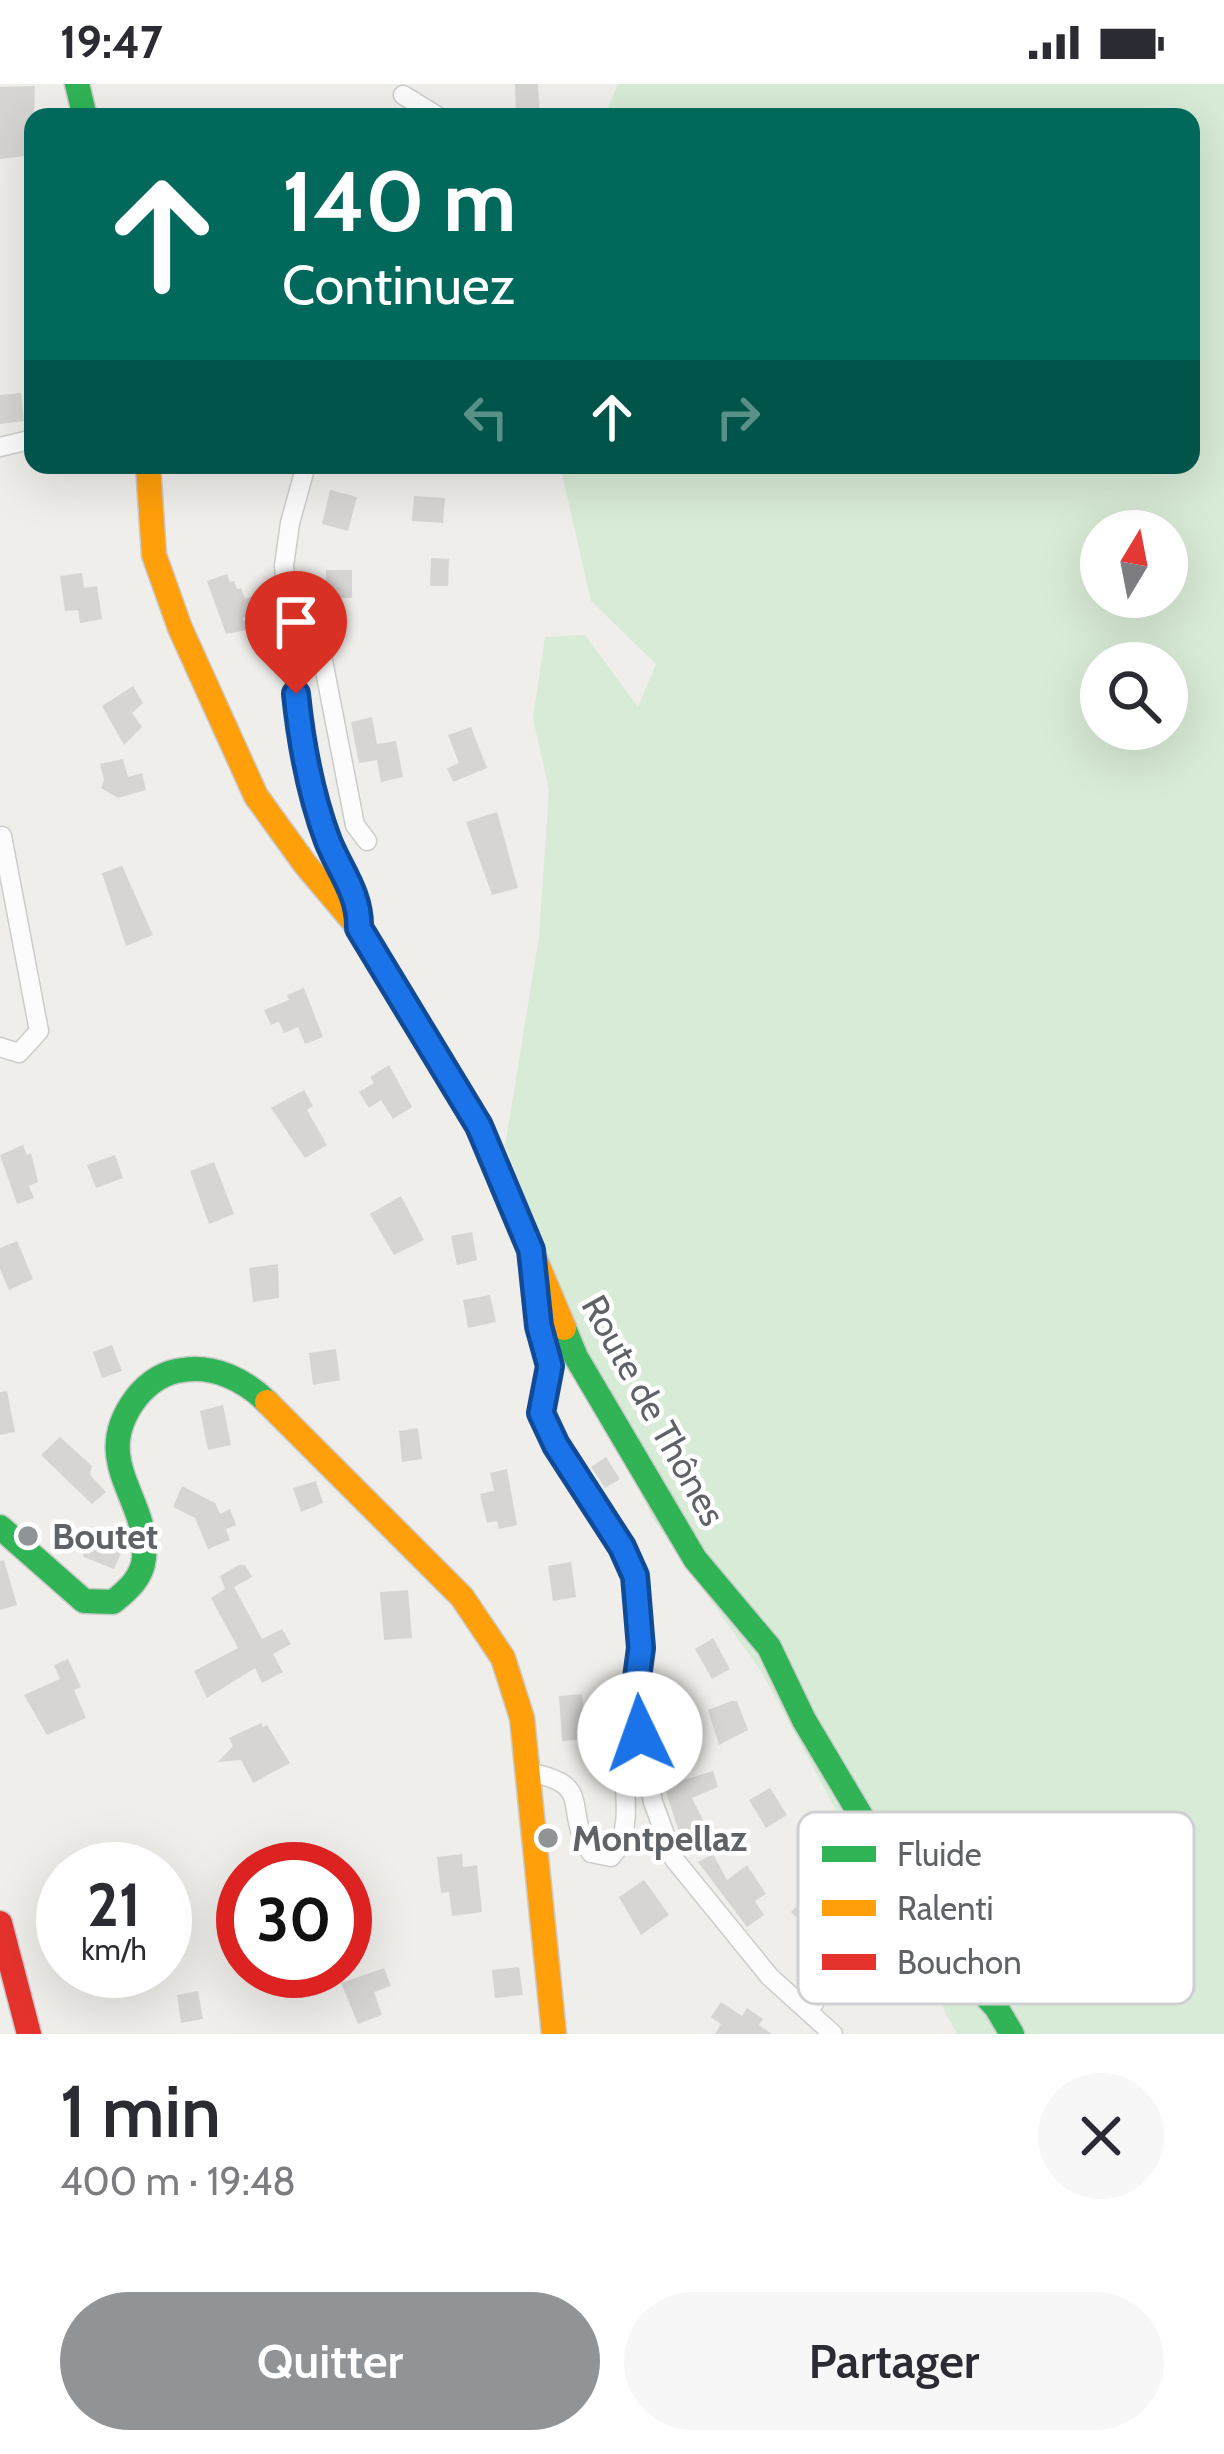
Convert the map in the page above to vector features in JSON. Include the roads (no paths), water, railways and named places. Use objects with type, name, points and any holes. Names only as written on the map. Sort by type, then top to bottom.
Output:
[{"type":"main road","name":"Route de Thônes","points":[[149,474],[154,555],[180,628],[256,796],[304,864],[359,928],[479,1126],[582,1367],[695,1559],[769,1647],[804,1720],[859,1812]]},
{"type":"main road","points":[[0,1527],[84,1601],[113,1603],[134,1585],[145,1562],[143,1537],[118,1468],[118,1436],[133,1401],[176,1370],[211,1370],[250,1385],[462,1597],[502,1658],[522,1718],[554,2034]]},
{"type":"main road","points":[[0,1923],[11,2009],[29,2034]]},
{"type":"main road","name":"Route de Thônes","points":[[993,2004],[1012,2034]]},
{"type":"street","points":[[304,474],[284,566],[303,748],[328,842],[346,872],[360,914],[359,928]]},
{"type":"street","points":[[286,590],[312,604],[356,825],[367,841]]},
{"type":"street","points":[[0,1047],[20,1053],[39,1030],[2,836]]},
{"type":"street","points":[[531,1250],[539,1326],[550,1366],[541,1413],[635,1576],[641,1648],[634,1700],[652,1802],[674,1859],[770,1977],[798,2003]]},
{"type":"street","points":[[550,1366],[582,1367]]},
{"type":"street","points":[[527,1772],[564,1781],[573,1792],[579,1835],[591,1853],[610,1857],[621,1846],[624,1829],[622,1739],[637,1682]]},
{"type":"street","points":[[799,2004],[833,2034]]},
{"type":"street","points":[[808,2012],[812,2004]]},
{"type":"place","name":"Boutet","points":[[28,1536]]},
{"type":"place","name":"Montpellaz","points":[[548,1838]]}]
